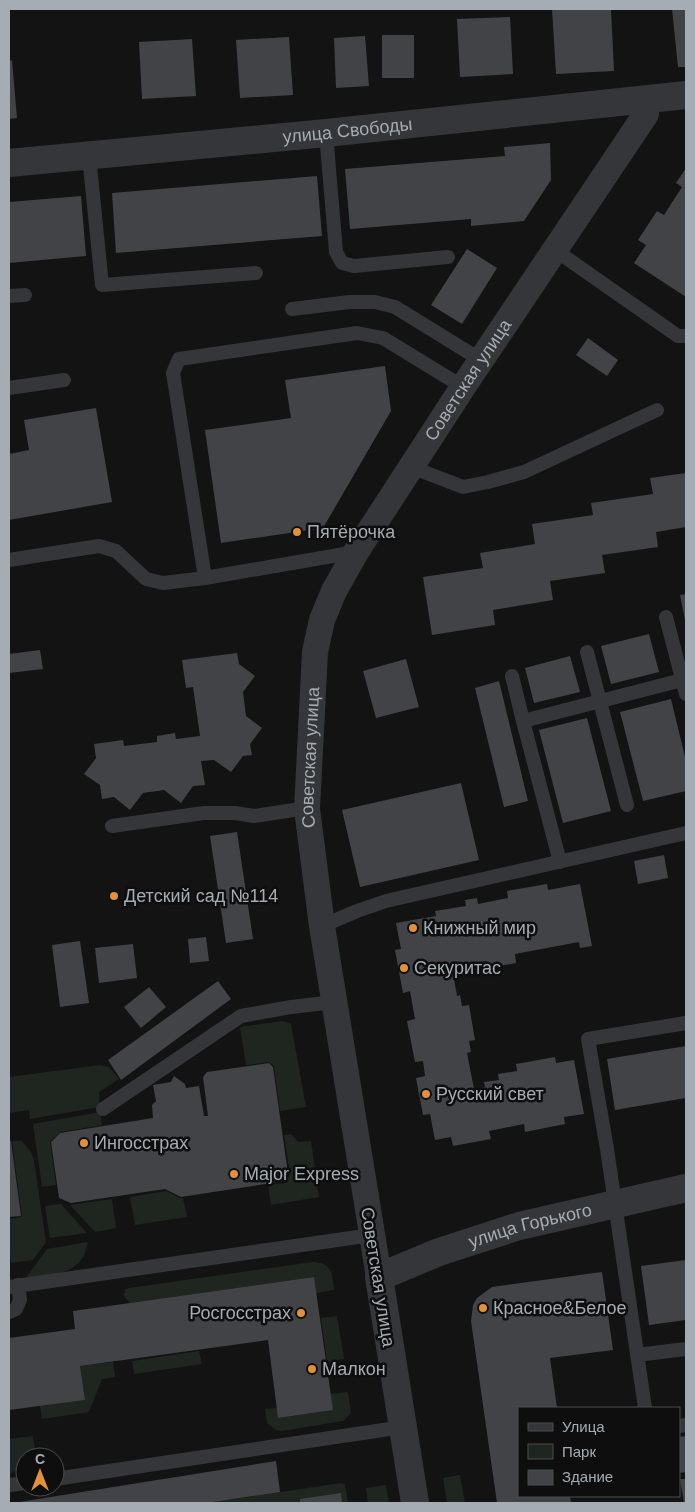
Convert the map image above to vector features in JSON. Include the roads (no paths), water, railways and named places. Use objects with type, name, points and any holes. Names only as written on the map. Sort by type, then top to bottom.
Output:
[{"type":"street","name":"улица Свободы","points":[[9,163],[326,133],[686,95]]},
{"type":"street","name":"Советская улица","points":[[415,1503],[322,926],[307,808],[317,644],[322,620],[334,591],[356,552],[463,387],[646,114],[647,100]]},
{"type":"street","name":"улица Горького","points":[[379,1277],[439,1252],[519,1226],[686,1188]]},
{"type":"lane","points":[[326,133],[336,252],[342,263],[354,266],[448,257]]},
{"type":"lane","points":[[89,156],[102,285],[256,272]]},
{"type":"lane","points":[[555,250],[678,336],[686,336]]},
{"type":"lane","points":[[9,296],[25,295]]},
{"type":"lane","points":[[292,310],[350,302],[375,302],[395,307],[481,360]]},
{"type":"lane","points":[[205,578],[172,373],[179,359],[357,334],[383,338],[463,387]]},
{"type":"lane","points":[[9,388],[64,380]]},
{"type":"lane","points":[[411,467],[463,487],[488,482],[524,472],[657,410]]},
{"type":"lane","points":[[9,560],[99,546],[116,551],[146,579],[163,583],[205,578],[356,552]]},
{"type":"lane","points":[[666,617],[684,679],[686,694]]},
{"type":"lane","points":[[588,652],[627,805]]},
{"type":"lane","points":[[512,676],[560,862]]},
{"type":"lane","points":[[523,721],[684,679]]},
{"type":"lane","points":[[112,826],[204,813],[235,813],[254,816],[307,808]]},
{"type":"lane","points":[[322,926],[386,901],[686,833]]},
{"type":"lane","points":[[103,1109],[241,1016],[334,1002]]},
{"type":"lane","points":[[645,1407],[607,1149],[588,1040],[686,1023]]},
{"type":"lane","points":[[9,1312],[16,1309],[20,1300],[13,1286],[372,1235]]},
{"type":"lane","points":[[637,1355],[686,1349]]},
{"type":"lane","points":[[65,1477],[403,1426]]},
{"type":"place","name":"Пятёрочка","points":[[297,532]]},
{"type":"place","name":"Детский сад №114","points":[[114,896]]},
{"type":"place","name":"Книжный мир","points":[[413,928]]},
{"type":"place","name":"Секуритас","points":[[404,968]]},
{"type":"place","name":"Русский свет","points":[[426,1094]]},
{"type":"place","name":"Ингосстрах","points":[[84,1143]]},
{"type":"place","name":"Major Express","points":[[234,1174]]},
{"type":"place","name":"Красное&Белое","points":[[483,1308]]},
{"type":"place","name":"Росгосстрах","points":[[301,1313]]},
{"type":"place","name":"Малкон","points":[[312,1369]]}]
